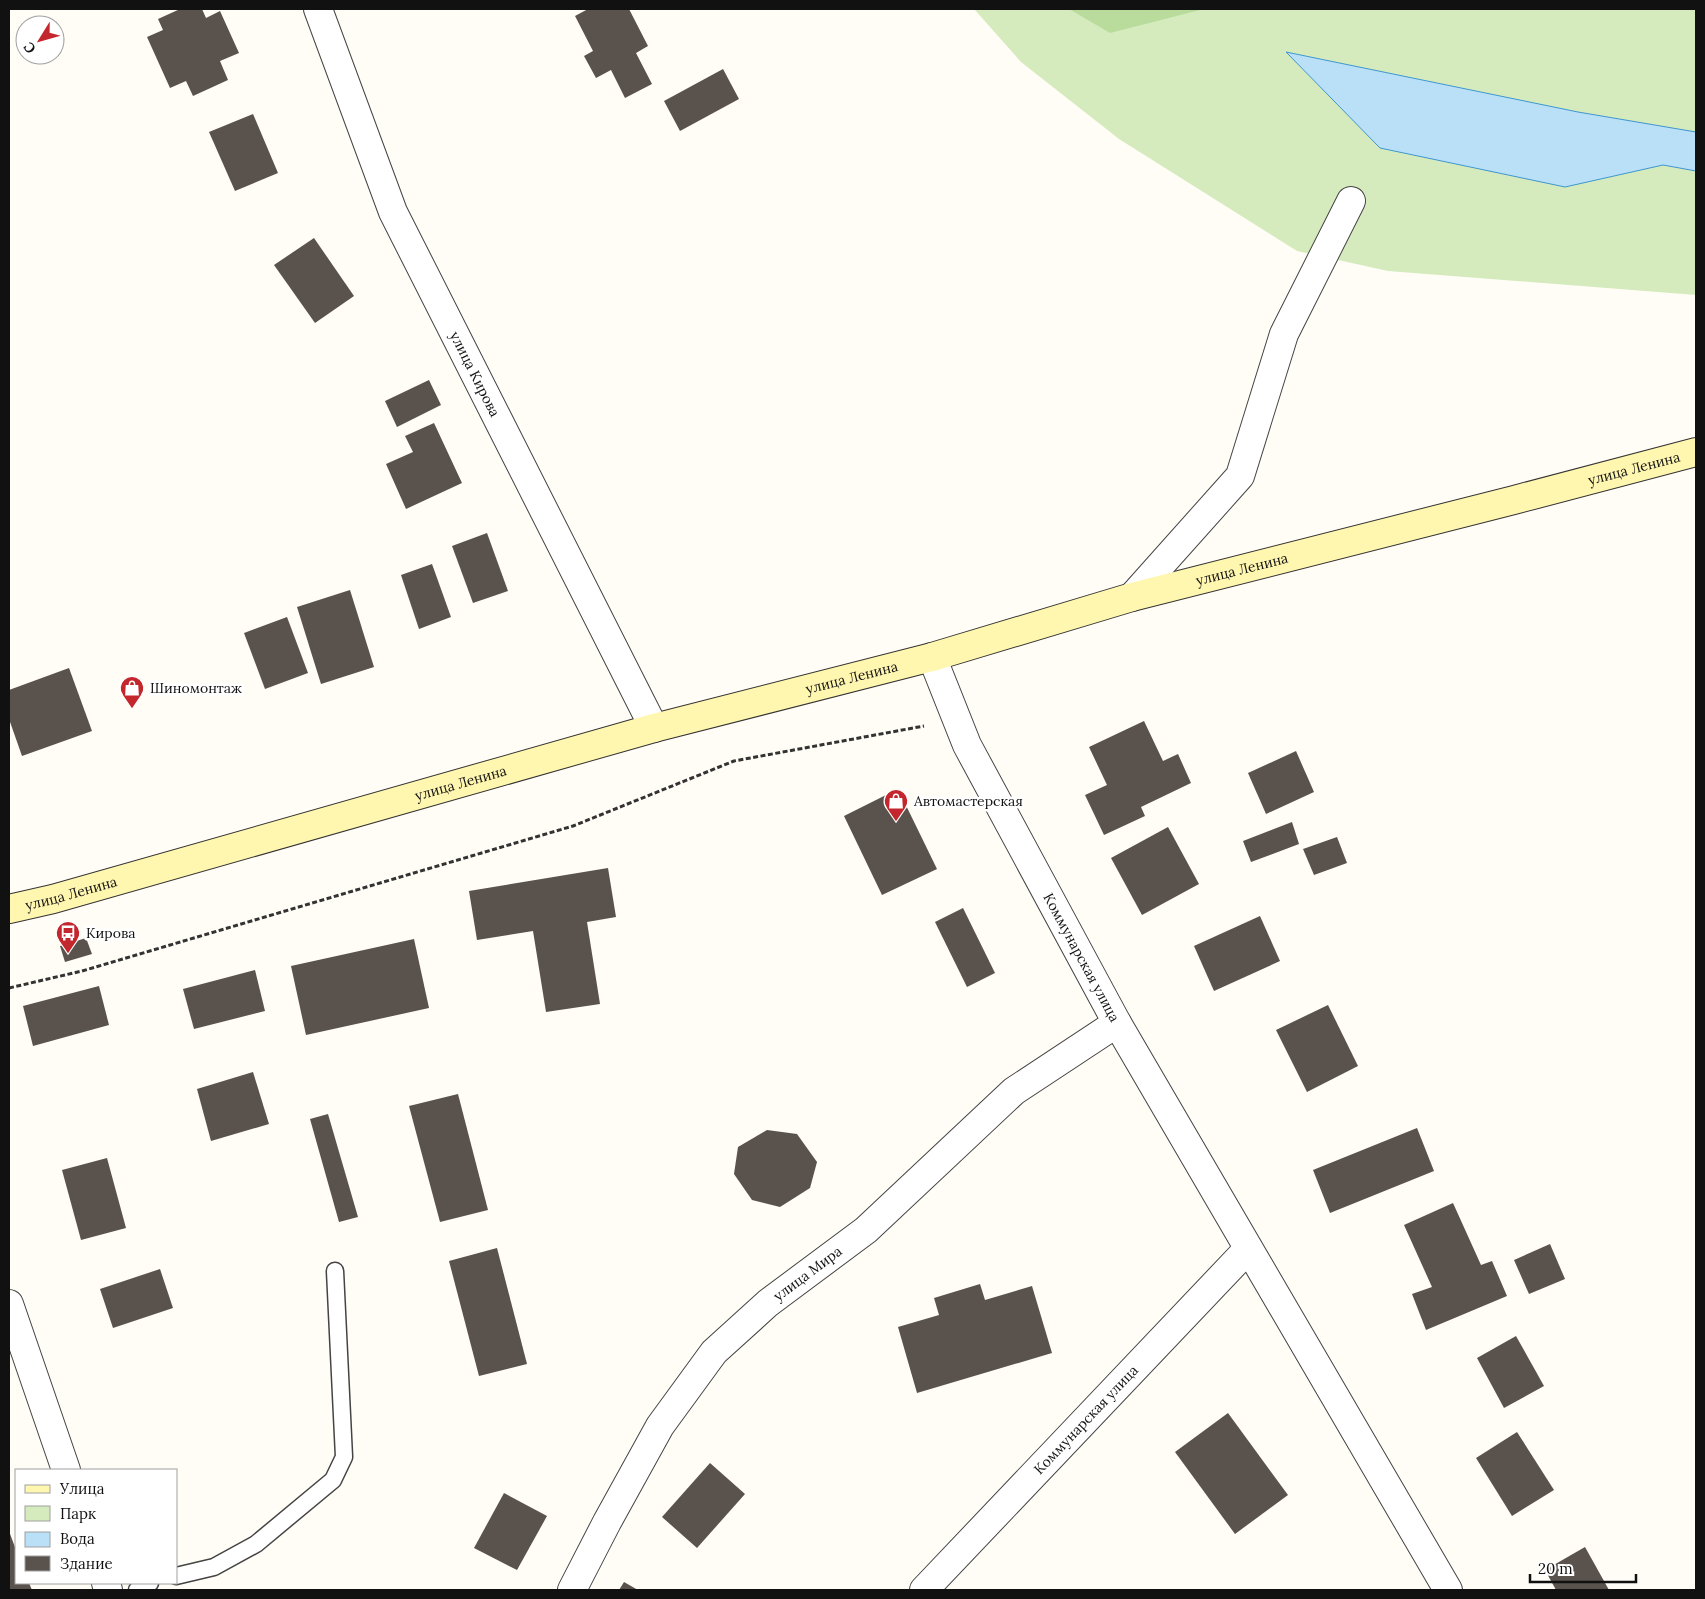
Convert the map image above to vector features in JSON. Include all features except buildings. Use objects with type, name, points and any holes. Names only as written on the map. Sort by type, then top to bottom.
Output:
[{"type":"main road","name":"улица Ленина","points":[[9,909],[53,900],[654,728],[932,657],[1132,598],[1696,452]]},
{"type":"street","name":"улица Кирова","points":[[318,9],[393,212],[654,728]]},
{"type":"street","points":[[1132,598],[1240,476],[1284,334],[1351,201]]},
{"type":"street","name":"Коммунарская улица","points":[[932,657],[967,745],[1117,1023],[1448,1590]]},
{"type":"street","name":"улица Мира","points":[[572,1590],[660,1426],[714,1352],[768,1303],[866,1230],[1014,1091],[1117,1023]]},
{"type":"street","name":"Коммунарская улица","points":[[924,1590],[1248,1249]]},
{"type":"street","points":[[9,1304],[66,1469]]},
{"type":"lane","points":[[178,1576],[214,1567],[256,1544],[333,1480],[344,1457],[335,1271]]},
{"type":"path","points":[[9,988],[82,971],[573,826],[734,761],[957,720]]},
{"type":"green space","points":[[974,9],[1696,9],[1696,295],[1388,271],[1297,251],[1119,139],[1021,62]]},
{"type":"green space","points":[[1069,9],[1204,9],[1110,33]]},
{"type":"water","points":[[1286,52],[1578,112],[1696,132],[1696,171],[1663,165],[1565,187],[1380,148]]},
{"type":"place","name":"Шиномонтаж","points":[[132,709]]},
{"type":"place","name":"Автомастерская","points":[[896,822]]},
{"type":"place","name":"Кирова","points":[[68,954]]}]
